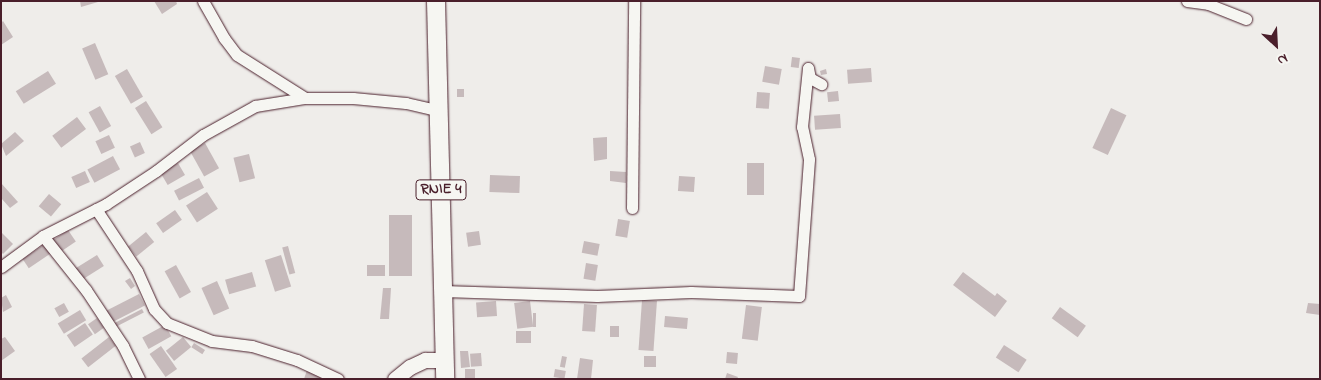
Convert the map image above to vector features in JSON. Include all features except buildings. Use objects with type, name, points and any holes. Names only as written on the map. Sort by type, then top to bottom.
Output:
[{"type":"main road","name":"RNIE 4","points":[[436,1],[446,379]]},
{"type":"street","points":[[203,1],[224,38],[238,55],[305,98]]},
{"type":"street","points":[[632,208],[634,1]]},
{"type":"street","points":[[1187,1],[1208,4],[1246,19]]},
{"type":"street","points":[[443,291],[597,296],[691,292],[799,296],[808,159],[802,127],[808,68],[810,78],[821,84]]},
{"type":"street","points":[[1,268],[43,236],[96,209],[233,116],[255,106],[305,98],[353,98],[406,104],[440,111]]},
{"type":"street","points":[[96,209],[137,270],[154,309],[167,323],[212,341],[252,346],[288,357],[338,379]]},
{"type":"street","points":[[43,236],[86,290],[123,346],[139,379]]},
{"type":"street","points":[[395,379],[425,360],[445,360]]}]
